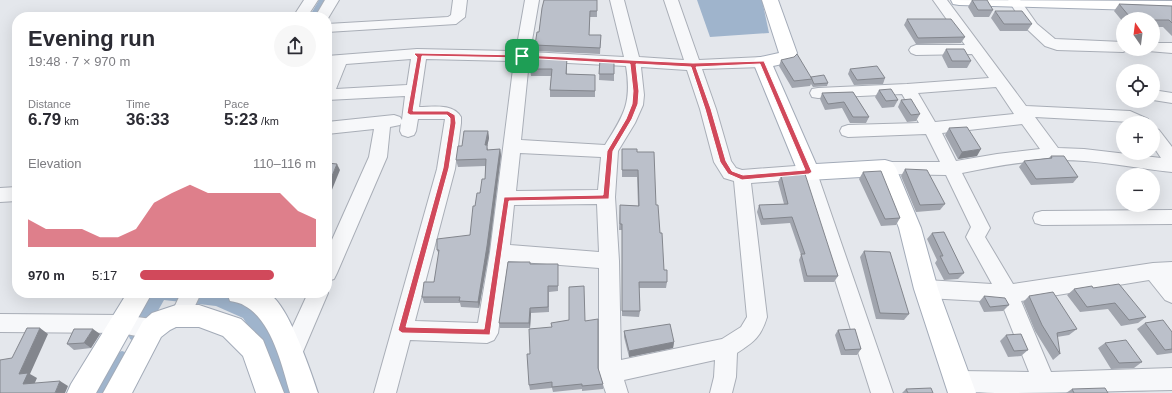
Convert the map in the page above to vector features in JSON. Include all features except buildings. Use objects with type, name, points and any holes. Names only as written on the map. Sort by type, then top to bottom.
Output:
[{"type":"main road","points":[[770,0],[769,2],[788,53],[786,58],[762,62],[809,172],[885,168],[910,228],[926,290],[960,387]]},
{"type":"main road","points":[[959,0],[1014,2],[1148,2],[1172,6]]},
{"type":"main road","points":[[117,393],[138,326],[140,298]]},
{"type":"main road","points":[[254,298],[275,319],[291,354],[304,393]]},
{"type":"main road","points":[[81,393],[138,326],[161,320],[186,303],[198,316],[232,327],[254,350],[270,393]]},
{"type":"street","points":[[303,12],[311,0]]},
{"type":"street","points":[[325,12],[332,0]]},
{"type":"street","points":[[332,28],[451,21],[458,17],[460,0]]},
{"type":"street","points":[[402,330],[487,333],[500,252],[522,56],[532,0]]},
{"type":"street","points":[[617,0],[633,62],[636,91],[635,104],[629,119],[610,151],[606,197],[609,261],[610,373],[617,393]]},
{"type":"street","points":[[671,0],[710,116],[723,162],[730,173],[742,177],[809,172],[882,393]]},
{"type":"street","points":[[940,0],[1052,154]]},
{"type":"street","points":[[1014,2],[1042,37],[1050,43],[1116,47]]},
{"type":"street","points":[[1160,48],[1172,48]]},
{"type":"street","points":[[916,50],[976,49]]},
{"type":"street","points":[[409,121],[413,90],[420,57],[417,54]]},
{"type":"street","points":[[333,60],[417,54],[522,56],[693,65],[762,62]]},
{"type":"street","points":[[818,93],[907,89],[1000,82]]},
{"type":"street","points":[[907,89],[931,128],[950,169],[981,228],[975,237],[1008,294],[1047,388]]},
{"type":"street","points":[[332,95],[413,90]]},
{"type":"street","points":[[1160,96],[1172,98]]},
{"type":"street","points":[[332,127],[409,121],[448,113],[453,117],[446,168],[385,393]]},
{"type":"street","points":[[848,131],[931,128],[1023,114],[1122,116]]},
{"type":"street","points":[[332,262],[378,157],[383,122]]},
{"type":"street","points":[[1160,144],[1172,160]]},
{"type":"street","points":[[511,146],[610,151]]},
{"type":"street","points":[[885,168],[950,169],[998,160],[1052,154],[1084,155],[1172,166]]},
{"type":"street","points":[[610,373],[726,348],[748,334],[754,326],[757,317],[742,177]]},
{"type":"street","points":[[506,198],[606,197]]},
{"type":"street","points":[[1042,218],[1172,217]]},
{"type":"street","points":[[500,252],[609,261]]},
{"type":"street","points":[[926,290],[1008,294],[1162,270],[1172,294]]},
{"type":"street","points":[[291,354],[316,298]]},
{"type":"street","points":[[0,323],[138,326]]},
{"type":"street","points":[[721,393],[725,377],[726,348]]},
{"type":"street","points":[[960,387],[1114,387],[1172,379]]},
{"type":"water","points":[[697,0],[762,0],[769,33],[710,37]]},
{"type":"waterway","points":[[317,12],[324,0]]},
{"type":"waterway","points":[[136,334],[157,298]]},
{"type":"waterway","points":[[208,298],[217,299],[249,313],[270,345],[287,393]]},
{"type":"waterway","points":[[103,393],[122,359]]},
{"type":"route","points":[[522,56],[417,54],[420,57],[410,113],[448,113],[453,117],[453,123],[446,168],[402,330],[487,333],[500,252],[506,198],[606,197],[610,151],[629,119],[635,104],[636,91],[633,62],[693,65],[762,62],[809,172],[742,177],[730,173],[723,162],[708,109],[693,65],[522,56]]}]
